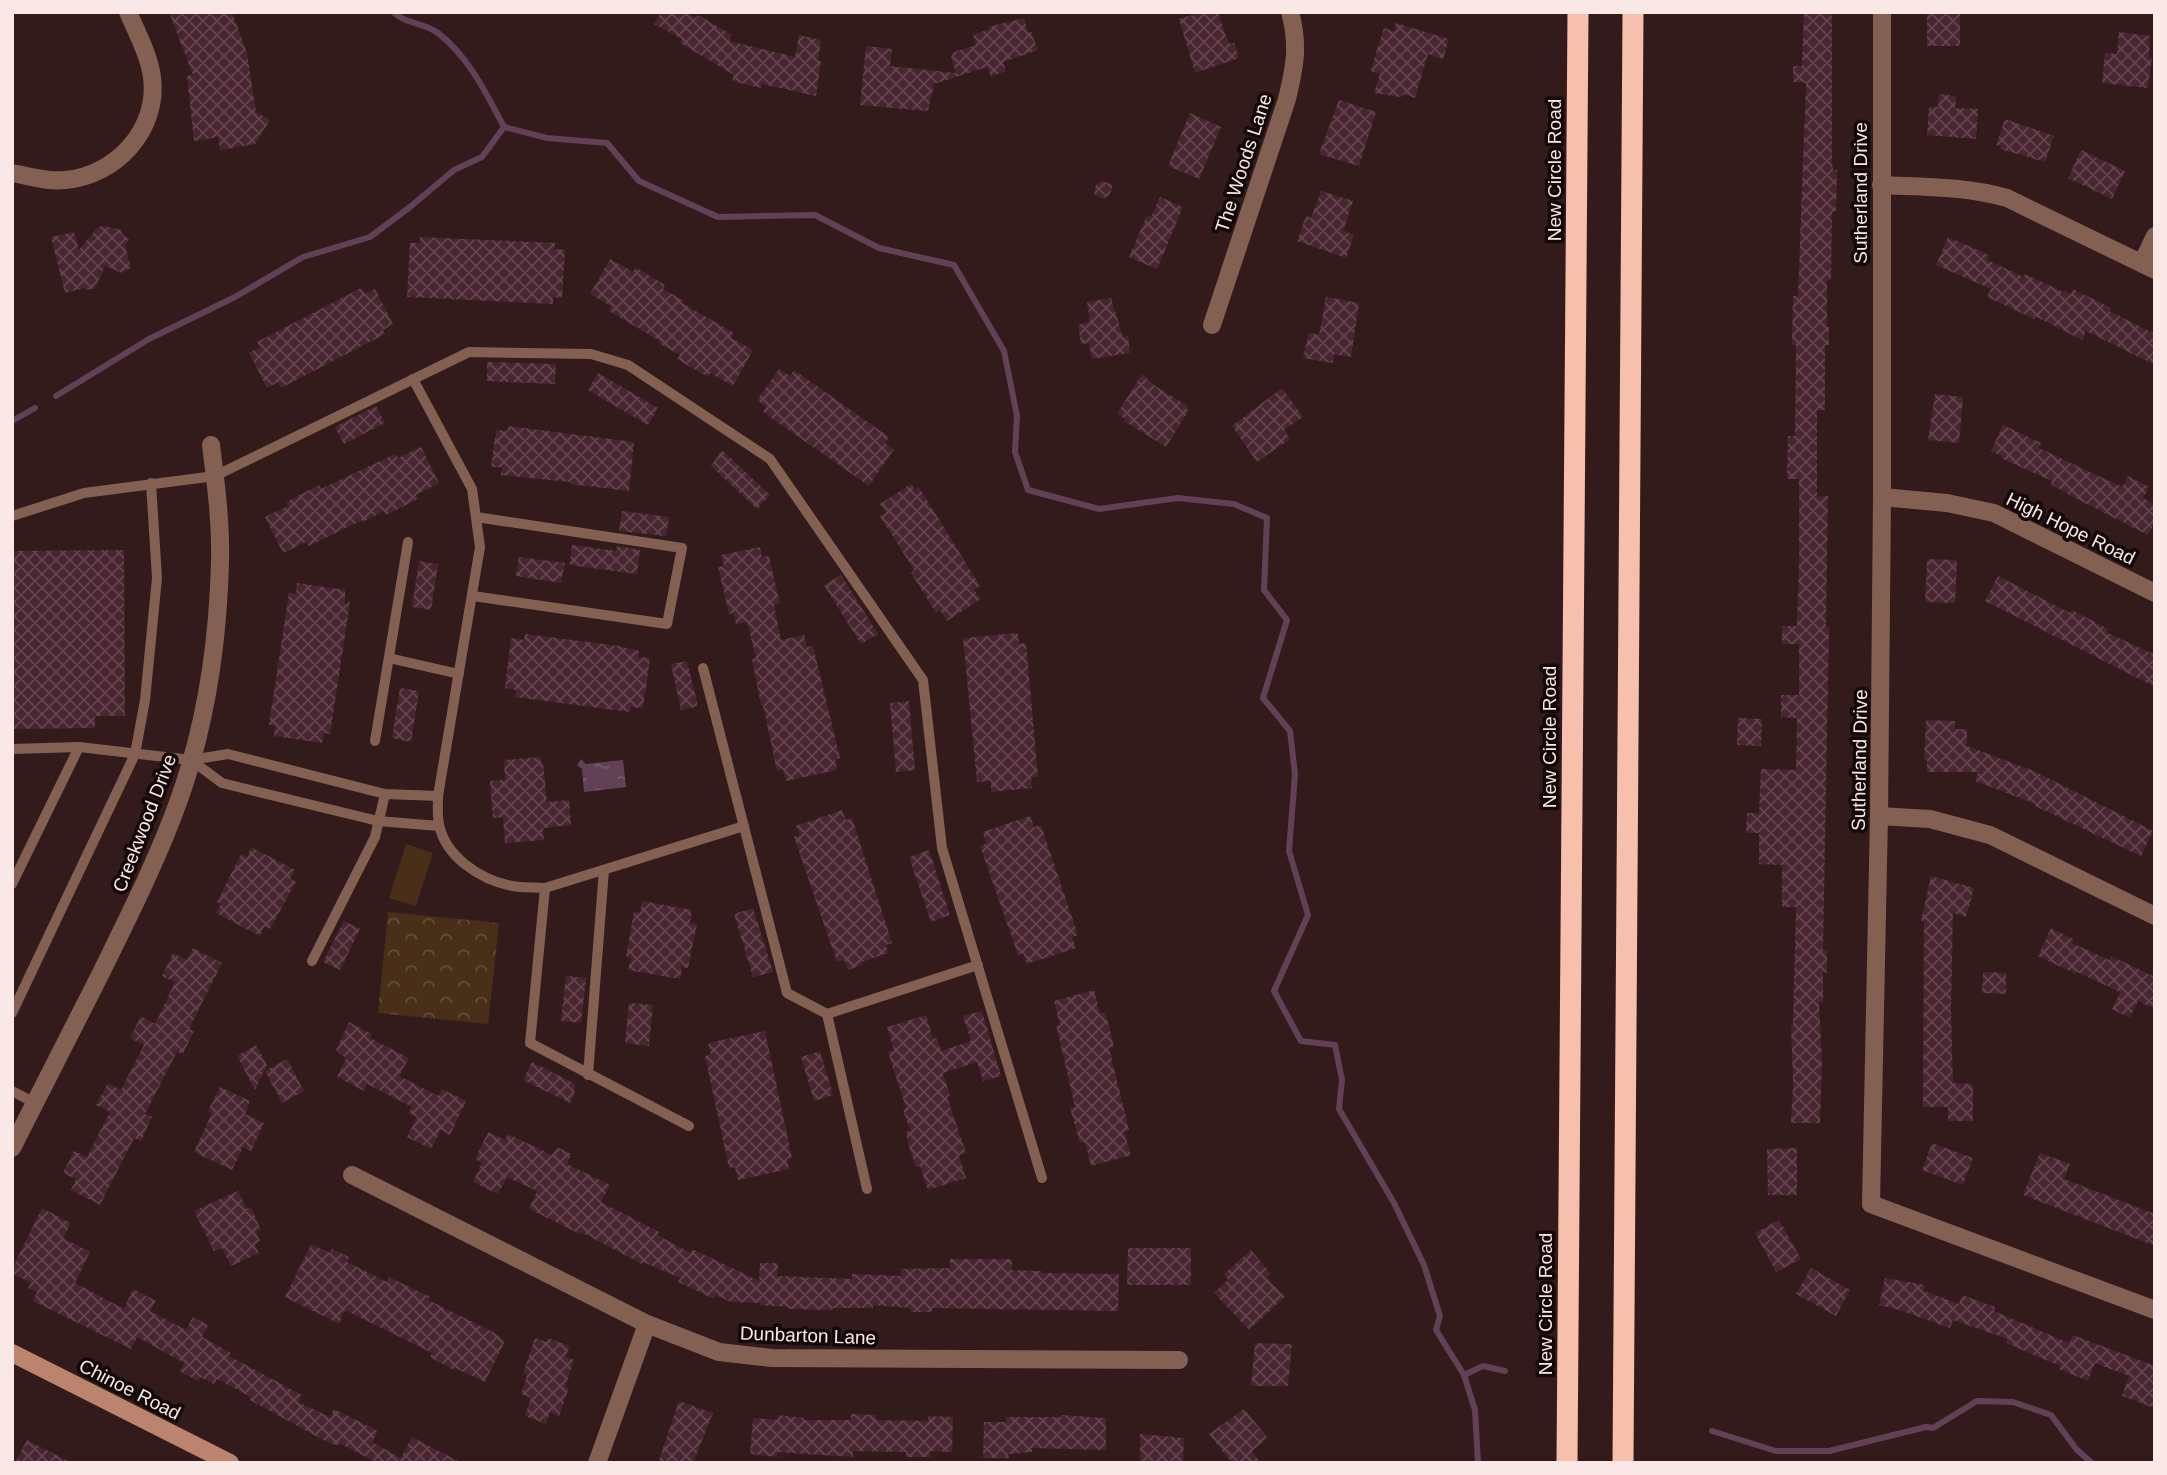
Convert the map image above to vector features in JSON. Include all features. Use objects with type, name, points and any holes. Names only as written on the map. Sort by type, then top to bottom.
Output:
[{"type":"highway","name":"New Circle Road","points":[[1567,1463],[1577,12]]},
{"type":"highway","points":[[1623,1463],[1633,12]]},
{"type":"street","points":[[12,173],[65,180],[83,176],[105,168],[125,154],[140,136],[150,111],[152,79],[146,54],[128,12]]},
{"type":"street","name":"The Woods Lane","points":[[1212,325],[1287,99],[1296,63],[1296,33],[1290,12]]},
{"type":"street","name":"Sutherland Drive","points":[[1882,12],[1882,497],[1871,1204],[2155,1310]]},
{"type":"street","points":[[1881,185],[1956,187],[2007,198],[2148,266],[2155,236]]},
{"type":"street","name":"Creekwood Drive","points":[[12,1148],[132,911],[181,796],[207,692],[216,626],[220,561],[211,445]]},
{"type":"street","name":"High Hope Road","points":[[1882,497],[1947,503],[1994,513],[2155,593]]},
{"type":"street","points":[[1879,816],[1930,819],[1990,835],[2155,916]]},
{"type":"street","name":"Dunbarton Lane","points":[[352,1175],[647,1324],[719,1352],[772,1358],[1178,1360]]},
{"type":"street","points":[[597,1463],[647,1324]]},
{"type":"street","name":"Chinoe Road","points":[[12,1353],[230,1463]]},
{"type":"lane","points":[[12,516],[84,493],[215,475],[469,352],[591,354],[628,365],[770,459],[923,680],[943,848],[1042,1178]]},
{"type":"lane","points":[[413,379],[472,489],[480,547],[438,796],[439,826],[450,848],[470,869],[488,879],[512,886],[545,888],[744,826]]},
{"type":"lane","points":[[12,1013],[135,754],[145,700],[157,578],[152,483]]},
{"type":"lane","points":[[473,596],[667,624],[682,548],[476,517]]},
{"type":"lane","points":[[375,741],[408,542]]},
{"type":"lane","points":[[389,658],[459,674]]},
{"type":"lane","points":[[703,668],[788,993],[827,1014],[978,965]]},
{"type":"lane","points":[[12,884],[79,747]]},
{"type":"lane","points":[[13,750],[79,747],[191,760],[228,754],[385,794],[438,796]]},
{"type":"lane","points":[[191,760],[222,783],[379,821],[439,826]]},
{"type":"lane","points":[[312,961],[375,836],[385,794]]},
{"type":"lane","points":[[588,1075],[604,870]]},
{"type":"lane","points":[[545,888],[530,1043],[689,1126]]},
{"type":"lane","points":[[827,1014],[866,1189]]},
{"type":"lane","points":[[12,1091],[35,1103]]},
{"type":"green space","points":[[406,844],[433,853],[416,906],[389,898]]},
{"type":"green space","points":[[388,912],[499,923],[488,1024],[378,1013]]},
{"type":"water","points":[[581,759],[586,764],[623,760],[626,787],[584,792],[582,769],[577,765]]},
{"type":"building","points":[[169,12],[232,12],[247,53],[256,112],[270,120],[255,144],[220,150],[218,137],[194,141],[187,76],[193,75]]},
{"type":"building","points":[[661,12],[686,12],[696,18],[698,15],[732,35],[729,41],[795,57],[799,35],[821,40],[816,96],[762,84],[761,88],[732,81],[734,75],[680,43],[682,39],[654,24]]},
{"type":"building","points":[[1203,12],[1218,12],[1226,37],[1230,44],[1234,43],[1239,58],[1195,73],[1179,19]]},
{"type":"building","points":[[1804,12],[1832,12],[1832,164],[1833,170],[1837,170],[1836,211],[1833,211],[1832,215],[1831,280],[1827,280],[1829,345],[1825,345],[1825,410],[1817,410],[1817,497],[1828,496],[1826,627],[1829,627],[1823,950],[1827,950],[1827,973],[1823,972],[1823,1002],[1819,1002],[1822,1062],[1820,1123],[1791,1123],[1791,1025],[1796,907],[1782,907],[1782,865],[1759,864],[1759,833],[1746,833],[1747,813],[1759,813],[1761,769],[1796,770],[1797,718],[1781,717],[1781,695],[1799,695],[1799,644],[1782,644],[1782,626],[1797,626],[1799,479],[1787,479],[1788,436],[1795,436],[1796,345],[1792,345],[1793,296],[1798,296],[1806,83],[1793,82],[1793,66],[1802,66]]},
{"type":"building","points":[[1927,12],[1960,12],[1960,46],[1927,46]]},
{"type":"building","points":[[1024,18],[1038,50],[1003,62],[1006,71],[991,77],[987,67],[934,84],[928,111],[860,105],[866,46],[892,49],[890,66],[956,73],[951,57],[954,52],[976,45],[973,35],[989,29],[988,27]]},
{"type":"building","points":[[1396,23],[1449,39],[1443,59],[1428,54],[1415,98],[1404,94],[1400,97],[1374,93],[1380,74],[1371,71],[1375,56],[1384,28],[1394,31]]},
{"type":"building","points":[[2119,32],[2150,36],[2149,57],[2152,58],[2148,88],[2102,83],[2105,53],[2117,54]]},
{"type":"building","points":[[1939,94],[1956,96],[1955,108],[1978,109],[1976,139],[1927,135],[1929,107],[1938,107]]},
{"type":"building","points":[[1339,100],[1376,112],[1359,166],[1319,154]]},
{"type":"building","points":[[1190,113],[1221,127],[1199,179],[1168,166]]},
{"type":"building","points":[[2005,119],[2054,136],[2045,162],[2000,149],[2001,146],[1996,145]]},
{"type":"building","points":[[2081,150],[2125,171],[2112,199],[2068,178]]},
{"type":"building","points":[[1102,181],[1113,185],[1109,196],[1103,198],[1094,195],[1096,184]]},
{"type":"building","points":[[1321,191],[1353,201],[1343,231],[1354,235],[1346,258],[1297,241],[1306,216],[1311,218]]},
{"type":"building","points":[[1160,197],[1183,207],[1157,269],[1129,257],[1147,215],[1151,217]]},
{"type":"building","points":[[98,227],[121,230],[129,239],[125,246],[131,268],[122,273],[105,266],[95,288],[65,293],[51,237],[74,232],[79,250]]},
{"type":"building","points":[[420,237],[555,243],[554,249],[565,250],[562,298],[553,297],[553,304],[407,297],[410,243],[420,243]]},
{"type":"building","points":[[1948,237],[1989,255],[1987,260],[2024,277],[2025,274],[2071,294],[2073,289],[2155,334],[2155,365],[2086,331],[2082,340],[2035,316],[2034,319],[1987,297],[1991,289],[1936,265]]},
{"type":"building","points":[[610,259],[633,272],[635,267],[665,285],[663,289],[734,333],[731,338],[753,350],[733,386],[710,373],[708,377],[677,359],[680,355],[609,311],[611,306],[590,294]]},
{"type":"building","points":[[361,288],[365,294],[375,289],[393,324],[383,330],[385,334],[281,388],[278,382],[267,388],[249,353],[260,347],[257,342]]},
{"type":"building","points":[[1326,297],[1359,303],[1351,357],[1334,354],[1333,363],[1303,358],[1309,333],[1319,335]]},
{"type":"building","points":[[1111,298],[1123,337],[1128,336],[1130,353],[1092,359],[1089,343],[1081,344],[1078,325],[1090,321],[1087,302]]},
{"type":"building","points":[[487,362],[556,364],[555,384],[487,381]]},
{"type":"building","points":[[779,369],[790,376],[794,370],[889,437],[885,443],[894,449],[869,486],[763,412],[766,407],[757,400]]},
{"type":"building","points":[[598,373],[658,408],[648,425],[588,390]]},
{"type":"building","points":[[1142,374],[1155,386],[1188,406],[1186,409],[1189,410],[1166,447],[1117,414]]},
{"type":"building","points":[[1282,388],[1303,417],[1284,430],[1290,439],[1257,462],[1232,426]]},
{"type":"building","points":[[1935,394],[1963,397],[1959,443],[1928,440]]},
{"type":"building","points":[[376,406],[385,423],[344,444],[335,427]]},
{"type":"building","points":[[2003,425],[2041,443],[2039,448],[2122,487],[2128,476],[2149,487],[2143,498],[2155,504],[2155,522],[2148,535],[2071,496],[2051,484],[2052,481],[1991,451]]},
{"type":"building","points":[[508,426],[634,442],[629,491],[501,475],[502,467],[491,467],[496,430],[507,431]]},
{"type":"building","points":[[421,447],[439,483],[416,495],[418,499],[386,515],[384,511],[309,546],[306,542],[283,553],[265,517],[288,506],[286,502],[319,485],[321,489],[395,454],[398,458]]},
{"type":"building","points":[[722,450],[770,495],[757,509],[711,466]]},
{"type":"building","points":[[911,484],[915,490],[919,487],[980,586],[974,590],[981,599],[947,621],[940,610],[936,613],[911,573],[914,570],[880,516],[886,513],[880,504]]},
{"type":"building","points":[[622,511],[669,517],[666,536],[619,531]]},
{"type":"building","points":[[572,545],[616,551],[617,546],[640,550],[637,574],[570,565]]},
{"type":"building","points":[[760,547],[762,557],[769,556],[780,603],[774,605],[781,640],[804,635],[807,647],[813,646],[840,758],[835,759],[837,770],[786,781],[783,769],[777,771],[761,705],[752,659],[756,658],[747,622],[736,624],[733,613],[729,614],[718,567],[724,566],[721,555]]},
{"type":"building","points":[[124,550],[125,716],[95,716],[95,728],[12,729],[12,551]]},
{"type":"building","points":[[519,557],[565,563],[561,583],[516,576]]},
{"type":"building","points":[[1927,559],[1957,560],[1955,603],[1925,602]]},
{"type":"building","points":[[419,561],[438,564],[431,610],[412,607]]},
{"type":"building","points":[[841,575],[878,634],[861,644],[824,585]]},
{"type":"building","points":[[1998,576],[2070,613],[2072,610],[2108,629],[2106,632],[2155,655],[2155,687],[1985,601]]},
{"type":"building","points":[[297,583],[345,590],[345,604],[350,602],[330,734],[324,733],[322,743],[274,736],[275,726],[269,725],[289,593],[296,594]]},
{"type":"building","points":[[1018,633],[1019,644],[1026,643],[1038,777],[1031,777],[1032,788],[991,792],[991,781],[977,782],[963,638]]},
{"type":"building","points":[[525,634],[639,651],[638,657],[650,658],[643,708],[631,707],[630,712],[515,697],[516,690],[505,688],[511,638],[524,640]]},
{"type":"building","points":[[687,661],[698,706],[681,710],[671,664]]},
{"type":"building","points":[[400,688],[419,691],[411,742],[392,738]]},
{"type":"building","points":[[909,701],[915,770],[896,772],[890,703]]},
{"type":"building","points":[[1738,718],[1762,719],[1761,746],[1737,745]]},
{"type":"building","points":[[1926,720],[1955,721],[1955,729],[1967,729],[1967,746],[2034,771],[2153,831],[2141,856],[2035,806],[2036,804],[1975,781],[1978,772],[1927,772],[1927,760],[1924,760]]},
{"type":"building","points":[[540,757],[543,762],[547,802],[569,800],[571,825],[543,828],[544,840],[505,843],[503,817],[493,818],[490,781],[505,780],[504,760]]},
{"type":"building","points":[[842,810],[846,820],[852,818],[892,943],[886,945],[888,953],[848,970],[844,960],[837,962],[794,837],[800,835],[796,826]]},
{"type":"building","points":[[1030,816],[1034,827],[1041,825],[1078,935],[1072,937],[1076,948],[1027,964],[1023,953],[1018,955],[980,846],[986,844],[983,832]]},
{"type":"building","points":[[251,847],[295,870],[290,879],[296,882],[270,929],[265,926],[260,936],[216,913],[221,904],[217,902],[241,854],[247,857]]},
{"type":"building","points":[[929,850],[950,915],[931,922],[909,857]]},
{"type":"building","points":[[1931,876],[1974,888],[1966,917],[1953,913],[1951,1008],[1953,1083],[1973,1084],[1973,1121],[1948,1121],[1948,1107],[1923,1107],[1924,921],[1921,921]]},
{"type":"building","points":[[642,901],[692,910],[690,923],[697,924],[688,968],[682,967],[680,979],[628,970],[631,958],[626,957],[634,911],[640,913]]},
{"type":"building","points":[[753,908],[773,972],[753,977],[734,914]]},
{"type":"building","points":[[344,921],[360,929],[340,970],[323,962]]},
{"type":"building","points":[[2051,928],[2073,939],[2072,943],[2109,960],[2111,956],[2155,977],[2155,1009],[2138,1001],[2130,1018],[2112,1009],[2120,992],[2038,956]]},
{"type":"building","points":[[193,948],[222,963],[189,1029],[194,1031],[183,1054],[177,1052],[145,1114],[152,1117],[141,1141],[134,1138],[100,1205],[71,1190],[76,1179],[63,1173],[74,1151],[87,1157],[110,1112],[96,1105],[108,1083],[121,1090],[144,1045],[130,1038],[141,1016],[155,1024],[160,1014],[175,982],[162,976],[173,953],[187,960]]},
{"type":"building","points":[[1983,972],[2006,973],[2006,994],[1982,993]]},
{"type":"building","points":[[566,976],[586,978],[581,1023],[561,1021]]},
{"type":"building","points":[[1094,990],[1100,1014],[1105,1012],[1114,1047],[1109,1048],[1129,1130],[1124,1132],[1131,1155],[1091,1166],[1085,1142],[1080,1143],[1070,1108],[1075,1107],[1056,1025],[1060,1025],[1054,1001]]},
{"type":"building","points":[[629,1003],[653,1005],[649,1046],[625,1043]]},
{"type":"building","points":[[982,1011],[1001,1076],[983,1081],[977,1062],[943,1073],[950,1096],[947,1097],[966,1153],[959,1155],[966,1178],[928,1190],[920,1166],[916,1167],[909,1147],[906,1132],[910,1131],[903,1109],[906,1108],[888,1052],[894,1050],[887,1027],[926,1015],[933,1039],[937,1038],[941,1051],[971,1041],[963,1016]]},
{"type":"building","points":[[349,1022],[372,1034],[370,1038],[409,1058],[399,1076],[438,1096],[442,1089],[466,1101],[450,1135],[441,1130],[431,1149],[407,1137],[417,1117],[409,1113],[412,1107],[367,1084],[364,1091],[337,1077],[346,1058],[336,1050]]},
{"type":"building","points":[[765,1031],[792,1158],[787,1159],[789,1169],[738,1180],[735,1167],[729,1168],[705,1056],[711,1055],[708,1043]]},
{"type":"building","points":[[256,1045],[267,1065],[255,1090],[237,1056]]},
{"type":"building","points":[[820,1051],[833,1095],[814,1101],[801,1057]]},
{"type":"building","points":[[287,1059],[304,1091],[282,1103],[265,1071]]},
{"type":"building","points":[[532,1062],[575,1084],[570,1103],[523,1080]]},
{"type":"building","points":[[220,1087],[250,1101],[245,1114],[264,1123],[251,1151],[243,1147],[232,1170],[194,1152],[212,1113],[208,1111]]},
{"type":"building","points":[[488,1132],[505,1140],[508,1134],[552,1155],[557,1147],[571,1154],[567,1164],[610,1185],[601,1202],[659,1232],[657,1235],[691,1253],[692,1249],[759,1281],[760,1263],[778,1263],[777,1276],[852,1279],[852,1274],[901,1276],[901,1269],[950,1268],[950,1259],[1012,1259],[1012,1270],[1119,1274],[1118,1311],[932,1308],[932,1312],[911,1312],[910,1308],[873,1305],[873,1308],[832,1310],[788,1309],[760,1305],[761,1303],[731,1302],[716,1295],[714,1299],[678,1282],[680,1278],[643,1262],[642,1264],[529,1209],[537,1191],[507,1177],[498,1194],[473,1182],[482,1163],[475,1159]]},
{"type":"building","points":[[1932,1143],[1973,1158],[1963,1185],[1922,1170]]},
{"type":"building","points":[[1797,1148],[1797,1195],[1768,1195],[1767,1149]]},
{"type":"building","points":[[2040,1153],[2070,1164],[2064,1179],[2155,1214],[2155,1246],[2023,1195]]},
{"type":"building","points":[[238,1191],[247,1209],[251,1207],[261,1230],[256,1232],[260,1241],[255,1244],[259,1253],[231,1266],[222,1248],[214,1251],[194,1211]]},
{"type":"building","points":[[42,1208],[71,1223],[63,1238],[90,1252],[75,1283],[124,1309],[133,1289],[156,1301],[150,1311],[186,1330],[193,1317],[208,1325],[202,1337],[231,1353],[229,1356],[302,1395],[298,1402],[330,1417],[334,1409],[378,1431],[372,1442],[401,1458],[412,1437],[462,1463],[378,1463],[339,1443],[331,1444],[217,1379],[214,1384],[200,1377],[198,1381],[180,1371],[184,1363],[137,1337],[131,1349],[33,1301],[37,1292],[28,1288],[31,1283],[12,1273],[12,1269]]},
{"type":"building","points":[[1779,1220],[1801,1259],[1776,1272],[1755,1233]]},
{"type":"building","points":[[311,1244],[330,1253],[332,1249],[349,1257],[347,1262],[387,1282],[389,1277],[430,1297],[428,1300],[493,1332],[505,1341],[485,1382],[455,1368],[454,1370],[430,1357],[432,1353],[345,1310],[339,1324],[285,1297]]},
{"type":"building","points":[[1128,1248],[1191,1248],[1191,1285],[1127,1285]]},
{"type":"building","points":[[1251,1250],[1271,1274],[1267,1278],[1285,1297],[1249,1330],[1214,1293],[1228,1280],[1224,1274]]},
{"type":"building","points":[[1811,1268],[1850,1290],[1836,1316],[1796,1294]]},
{"type":"building","points":[[1885,1278],[1925,1285],[1924,1291],[1959,1304],[1962,1295],[1995,1307],[1994,1311],[2069,1343],[2073,1335],[2155,1366],[2155,1408],[2122,1396],[2129,1376],[2095,1363],[2088,1381],[2006,1343],[2008,1339],[1953,1320],[1950,1328],[1879,1305]]},
{"type":"building","points":[[535,1338],[547,1342],[548,1338],[569,1346],[566,1357],[574,1360],[565,1387],[569,1388],[559,1416],[550,1412],[546,1424],[525,1416],[531,1398],[521,1394],[527,1375],[523,1373]]},
{"type":"building","points":[[1255,1343],[1292,1344],[1288,1386],[1251,1386]]},
{"type":"building","points":[[679,1401],[713,1413],[693,1463],[658,1463]]},
{"type":"building","points":[[1244,1409],[1268,1438],[1252,1451],[1261,1463],[1232,1463],[1209,1434]]},
{"type":"building","points":[[851,1414],[876,1415],[876,1420],[929,1421],[928,1416],[953,1417],[952,1452],[930,1451],[930,1457],[906,1457],[906,1452],[853,1451],[853,1457],[777,1452],[777,1457],[750,1454],[753,1418],[777,1420],[778,1415],[804,1420],[851,1420]]},
{"type":"building","points":[[1062,1415],[1106,1418],[1106,1450],[1032,1448],[1032,1452],[1008,1454],[1009,1458],[983,1458],[984,1422],[1006,1422],[1006,1417]]},
{"type":"building","points":[[1140,1434],[1184,1438],[1183,1463],[1140,1463]]},
{"type":"building","points":[[27,1440],[72,1463],[15,1463]]},
{"type":"waterway","points":[[393,12],[403,19],[438,33],[459,53],[476,76],[504,127],[547,138],[607,143],[639,181],[718,217],[815,215],[879,248],[954,265],[1004,351],[1017,416],[1015,452],[1028,490],[1099,509],[1178,498],[1234,504],[1267,518],[1264,590],[1287,620],[1263,698],[1290,731],[1295,774],[1289,851],[1308,915],[1274,991],[1301,1041],[1335,1045],[1342,1080],[1339,1109],[1394,1203],[1424,1265],[1440,1316],[1436,1330],[1464,1375],[1483,1366],[1505,1371]]},
{"type":"waterway","points":[[56,396],[149,339],[235,297],[303,257],[370,237],[454,170],[482,157],[504,127]]},
{"type":"waterway","points":[[12,421],[35,408]]},
{"type":"waterway","points":[[1464,1375],[1475,1410],[1478,1463]]},
{"type":"waterway","points":[[1712,1431],[1776,1451],[1829,1451],[1926,1427],[1933,1428],[1977,1401],[2013,1402],[2051,1415],[2077,1450],[2092,1463]]}]
